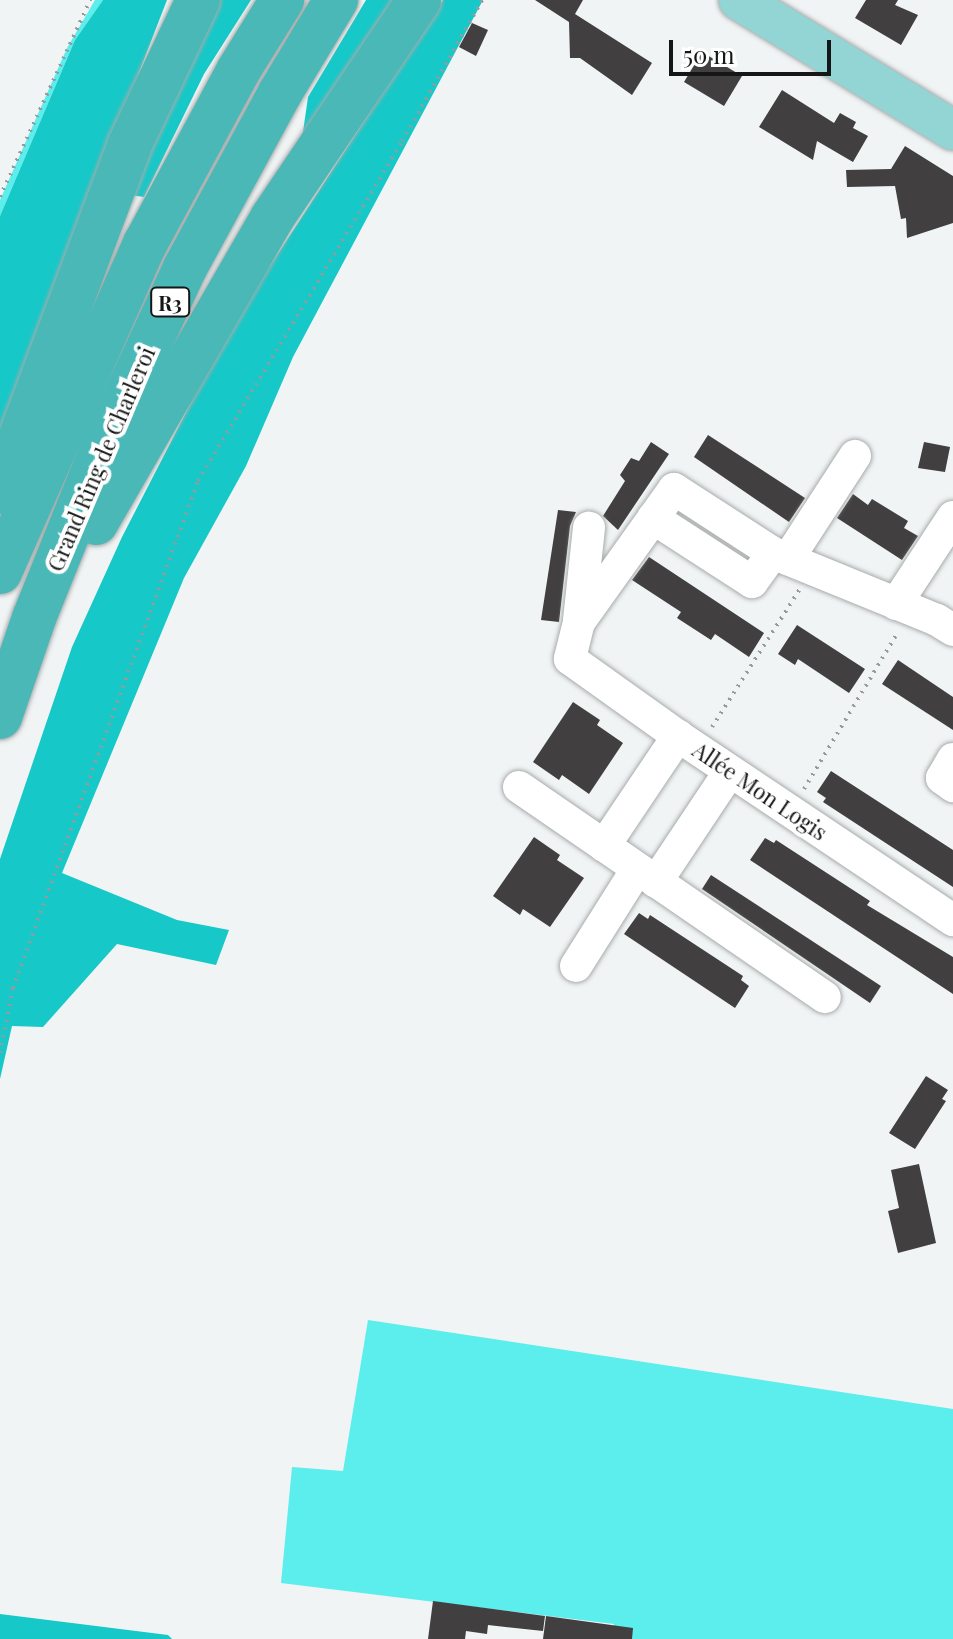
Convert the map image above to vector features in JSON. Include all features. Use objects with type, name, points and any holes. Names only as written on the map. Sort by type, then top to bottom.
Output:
[{"type":"highway","points":[[0,492],[130,144],[198,0]]},
{"type":"highway","name":"R3","points":[[0,572],[64,421],[145,244],[238,71],[282,0]]},
{"type":"highway","name":"Grand Ring de Charleroi","points":[[0,717],[34,618],[107,436],[185,268],[280,93],[336,0]]},
{"type":"highway","points":[[34,618],[107,506],[272,218],[419,0]]},
{"type":"main road","points":[[744,1],[953,130]]},
{"type":"street","points":[[579,622],[653,518],[752,582],[791,561],[855,456]]},
{"type":"street","points":[[904,607],[953,517]]},
{"type":"street","points":[[579,622],[589,528]]},
{"type":"street","points":[[791,561],[953,630]]},
{"type":"street","name":"Allée Mon Logis","points":[[579,622],[570,659],[730,771],[953,920]]},
{"type":"street","points":[[604,846],[688,742]]},
{"type":"street","points":[[953,759],[942,778],[953,786]]},
{"type":"street","points":[[576,966],[730,771]]},
{"type":"street","points":[[519,787],[825,997]]},
{"type":"path","points":[[0,197],[90,0]]},
{"type":"path","points":[[0,1053],[13,988],[198,481],[402,141],[482,0]]},
{"type":"path","points":[[688,742],[791,561]]},
{"type":"path","points":[[790,811],[904,607]]},
{"type":"shaded area","points":[[95,0],[103,0],[75,40],[0,216],[0,200],[67,48]]},
{"type":"shaded area","points":[[103,0],[167,0],[0,432],[0,216],[75,40]]},
{"type":"shaded area","points":[[216,0],[251,0],[204,74],[144,197],[130,195]]},
{"type":"shaded area","points":[[366,0],[400,0],[301,146],[308,97]]},
{"type":"shaded area","points":[[443,0],[483,0],[293,357],[246,466],[184,578],[62,873],[177,920],[229,930],[216,965],[117,944],[43,1027],[12,1026],[0,1079],[0,859],[72,647],[122,537],[229,329]]},
{"type":"shaded area","points":[[368,1320],[953,1409],[953,1639],[611,1639],[614,1624],[281,1583],[292,1467],[343,1471]]},
{"type":"shaded area","points":[[0,1614],[168,1635],[172,1639],[0,1639]]},
{"type":"building","points":[[535,0],[583,0],[575,14],[652,63],[632,95],[580,58],[570,58],[569,22]]},
{"type":"building","points":[[866,0],[898,0],[895,5],[918,15],[901,45],[855,18]]},
{"type":"building","points":[[472,23],[488,30],[476,56],[459,47]]},
{"type":"building","points":[[702,52],[742,76],[724,106],[684,82]]},
{"type":"building","points":[[782,90],[834,123],[840,113],[856,122],[853,128],[868,136],[853,162],[817,141],[813,160],[759,127]]},
{"type":"building","points":[[905,146],[953,176],[953,223],[907,238],[906,218],[901,219],[895,186],[847,187],[846,170],[891,169]]},
{"type":"building","points":[[708,435],[805,498],[789,522],[694,457]]},
{"type":"building","points":[[651,442],[669,454],[618,530],[603,516],[625,481],[620,475],[631,458],[639,461]]},
{"type":"building","points":[[924,442],[950,447],[945,472],[918,468]]},
{"type":"building","points":[[853,494],[868,505],[872,499],[908,521],[904,528],[918,536],[902,560],[837,518]]},
{"type":"building","points":[[558,510],[576,512],[570,526],[559,622],[541,620]]},
{"type":"building","points":[[649,557],[764,633],[749,657],[715,634],[711,640],[677,618],[681,612],[632,580]]},
{"type":"building","points":[[797,625],[865,669],[849,693],[798,659],[795,665],[778,654]]},
{"type":"building","points":[[898,660],[953,697],[953,730],[882,684]]},
{"type":"building","points":[[573,702],[600,720],[597,725],[623,743],[589,794],[562,775],[559,780],[533,762]]},
{"type":"building","points":[[831,771],[953,850],[953,887],[823,802],[826,798],[817,792]]},
{"type":"building","points":[[534,837],[560,855],[557,860],[584,878],[550,927],[523,909],[520,915],[493,896]]},
{"type":"building","points":[[765,838],[774,843],[776,840],[870,901],[867,905],[953,957],[953,994],[750,860]]},
{"type":"building","points":[[711,875],[881,986],[870,1003],[702,889]]},
{"type":"building","points":[[639,913],[648,919],[650,915],[743,976],[741,980],[749,986],[735,1008],[624,934]]},
{"type":"building","points":[[926,1076],[948,1090],[942,1099],[946,1101],[915,1149],[889,1133]]},
{"type":"building","points":[[919,1164],[936,1243],[898,1253],[888,1211],[899,1208],[891,1170]]},
{"type":"building","points":[[433,1601],[545,1616],[543,1631],[488,1625],[487,1634],[466,1631],[465,1639],[428,1639]]},
{"type":"building","points":[[546,1616],[633,1628],[632,1639],[543,1639]]}]
